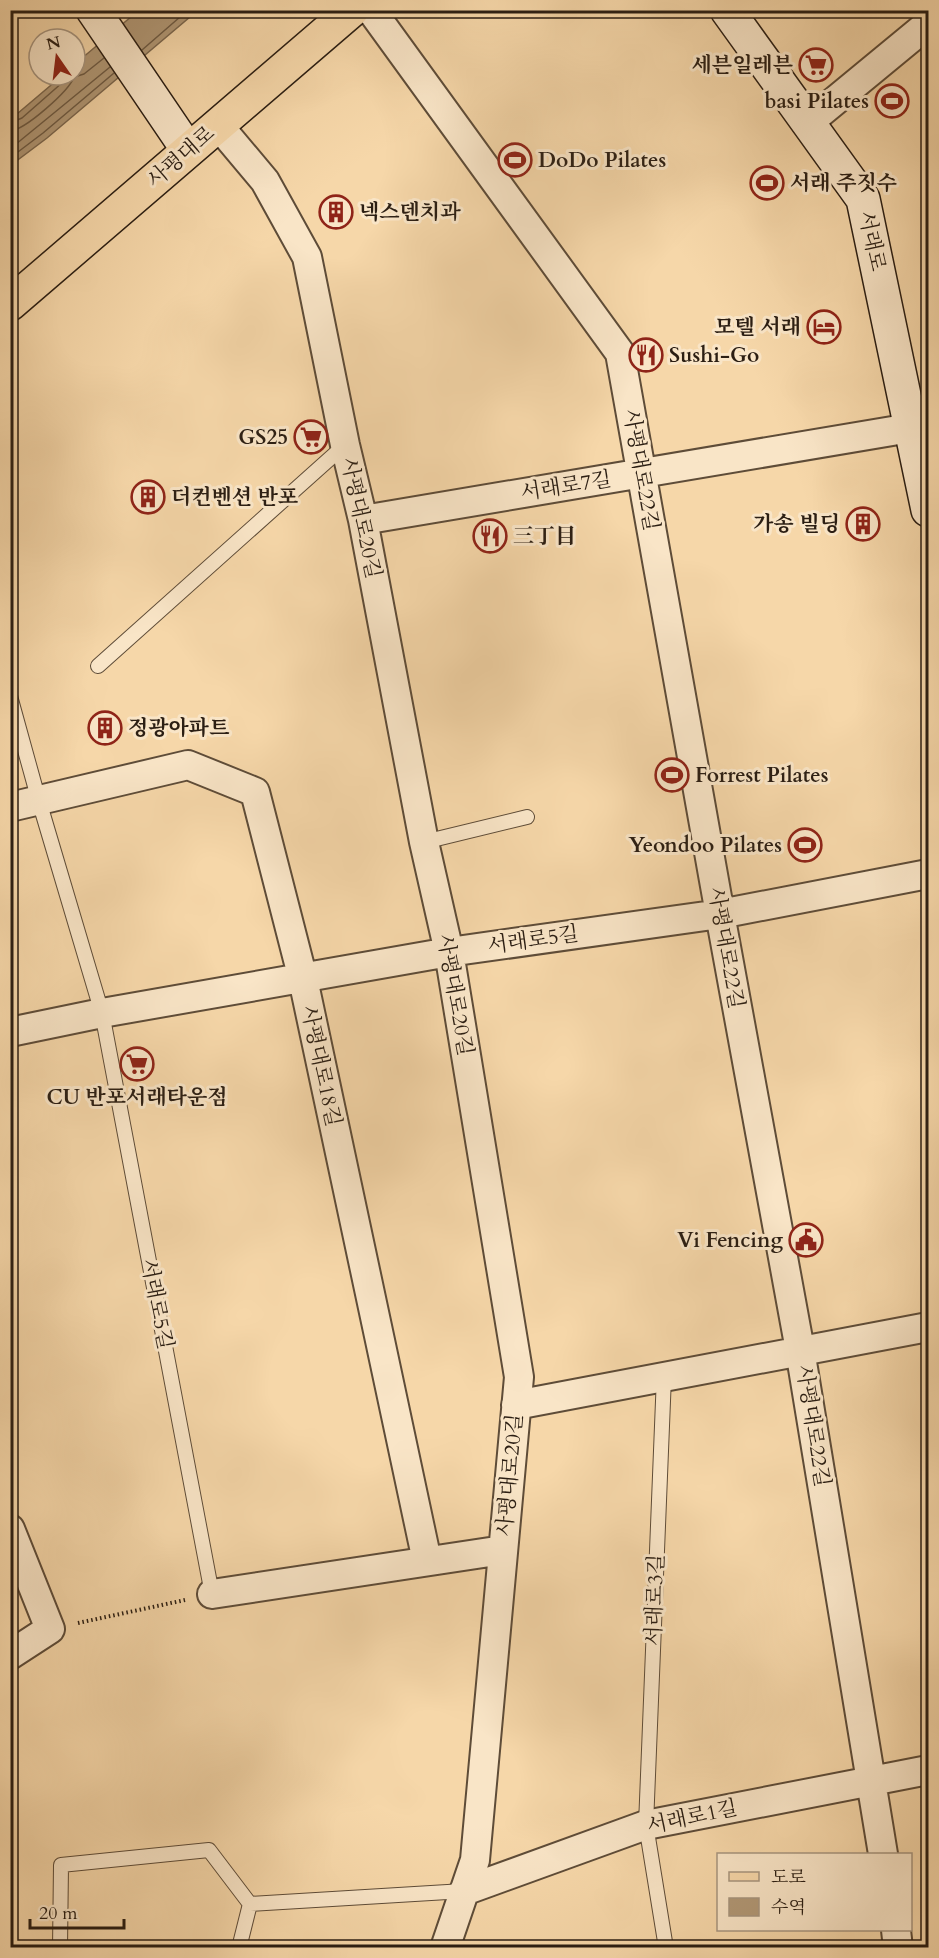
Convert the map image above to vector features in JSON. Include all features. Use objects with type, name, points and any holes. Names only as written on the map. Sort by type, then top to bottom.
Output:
[{"type":"main road","name":"사평대로","points":[[10,304],[352,10]]},
{"type":"street","points":[[93,10],[188,150]]},
{"type":"street","name":"사평대로22길","points":[[371,10],[620,353],[800,1350],[883,1853]]},
{"type":"street","name":"서래로","points":[[727,10],[863,199],[920,427],[928,510]]},
{"type":"street","points":[[808,123],[928,24]]},
{"type":"street","name":"사평대로20길","points":[[218,125],[266,181],[307,257],[345,445],[363,520],[424,842],[449,952],[519,1377],[475,1860],[445,1947]]},
{"type":"street","name":"서래로7길","points":[[363,520],[920,427]]},
{"type":"street","name":"사평대로18길","points":[[10,807],[188,765],[255,792],[303,979],[427,1561]]},
{"type":"street","name":"서래로5길","points":[[10,1032],[102,1013],[449,952],[720,914],[928,874]]},
{"type":"street","points":[[516,1405],[928,1327]]},
{"type":"street","points":[[10,1529],[50,1629],[10,1655]]},
{"type":"street","name":"사평대로20길","points":[[212,1594],[503,1550]]},
{"type":"street","name":"서래로1길","points":[[464,1891],[646,1825],[928,1770]]},
{"type":"street","points":[[896,1931],[898,1947]]},
{"type":"lane","name":"사평대로20길","points":[[98,666],[345,445]]},
{"type":"lane","points":[[10,696],[102,1013]]},
{"type":"lane","points":[[424,842],[527,816]]},
{"type":"lane","name":"서래로5길","points":[[102,1013],[212,1594]]},
{"type":"lane","name":"서래로3길","points":[[664,1376],[646,1825],[666,1947]]},
{"type":"lane","points":[[60,1947],[61,1865],[209,1850],[250,1904]]},
{"type":"lane","points":[[250,1904],[464,1891]]},
{"type":"lane","points":[[239,1947],[250,1904]]},
{"type":"path","points":[[10,18],[20,10]]},
{"type":"path","points":[[50,1629],[212,1594]]},
{"type":"water","points":[[138,11],[197,11],[47,138],[11,165],[11,119],[49,87],[87,87],[87,54]]},
{"type":"place","name":"세븐일레븐","points":[[816,65]]},
{"type":"place","name":"basi Pilates","points":[[892,101]]},
{"type":"place","name":"DoDo Pilates","points":[[515,160]]},
{"type":"place","name":"서래 주짓수","points":[[767,183]]},
{"type":"place","name":"넥스덴치과","points":[[336,212]]},
{"type":"place","name":"모텔 서래","points":[[824,327]]},
{"type":"place","name":"Sushi-Go","points":[[646,355]]},
{"type":"place","name":"GS25","points":[[311,437]]},
{"type":"place","name":"더컨벤션 반포","points":[[148,497]]},
{"type":"place","name":"가송 빌딩","points":[[863,524]]},
{"type":"place","name":"三丁目","points":[[490,536]]},
{"type":"place","name":"정광아파트","points":[[105,728]]},
{"type":"place","name":"Forrest Pilates","points":[[672,775]]},
{"type":"place","name":"Yeondoo Pilates","points":[[805,845]]},
{"type":"place","name":"CU 반포서래타운점","points":[[137,1064]]},
{"type":"place","name":"Vi Fencing","points":[[806,1240]]}]
